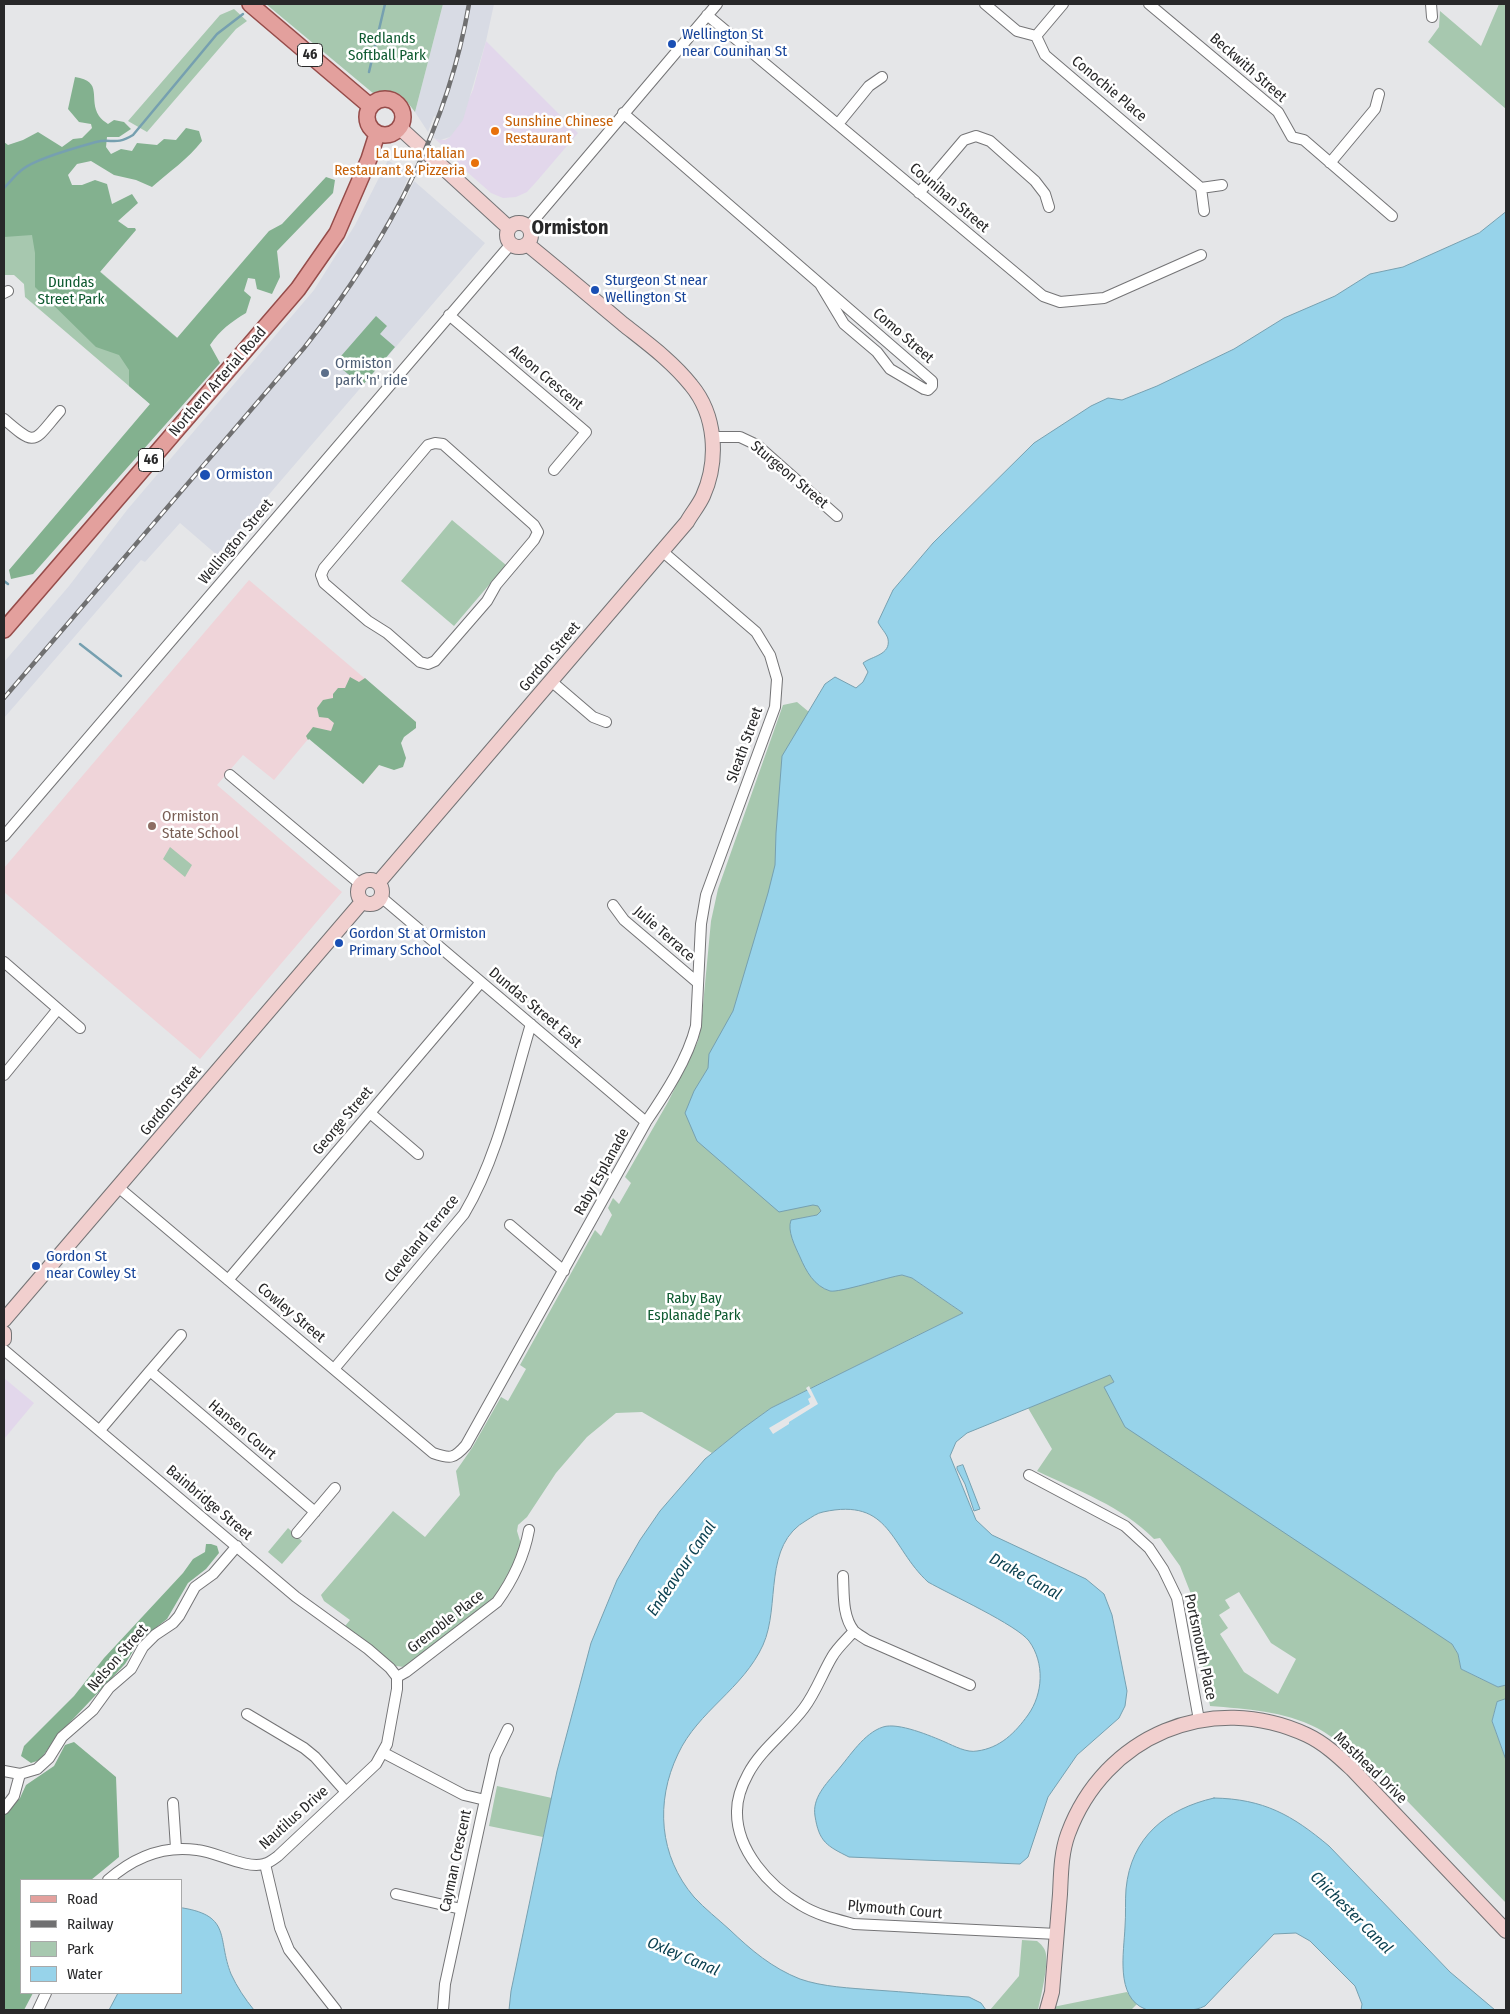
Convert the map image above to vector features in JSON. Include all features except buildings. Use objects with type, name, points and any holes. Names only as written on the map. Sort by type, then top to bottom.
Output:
[{"type":"main road","name":"46","points":[[250,4],[370,106]]},
{"type":"main road","points":[[381,99],[395,102],[403,114],[400,128],[390,134],[377,134],[369,127],[367,122],[367,111],[370,106],[381,99]]},
{"type":"main road","name":"Northern Arterial Road","points":[[4,630],[298,289],[336,233],[369,159],[377,134]]},
{"type":"street","points":[[528,227],[717,4]]},
{"type":"street","points":[[985,4],[1017,31],[1036,36],[1063,4]]},
{"type":"street","name":"Beckwith Street","points":[[1149,4],[1278,112],[1292,136],[1304,140],[1392,216]]},
{"type":"street","points":[[1431,4],[1432,18]]},
{"type":"street","name":"Counihan Street","points":[[707,15],[1043,296],[1060,302],[1104,298],[1201,255]]},
{"type":"street","name":"Conochie Place","points":[[1036,36],[1045,55],[1201,188]]},
{"type":"street","points":[[838,124],[870,86],[882,78]]},
{"type":"street","points":[[1330,163],[1375,108],[1379,94]]},
{"type":"street","name":"Como Street","points":[[624,113],[932,381],[932,386],[928,390],[924,389],[890,369],[877,352],[844,324],[820,284]]},
{"type":"street","points":[[400,128],[509,228]]},
{"type":"street","points":[[919,193],[964,140],[976,136],[990,141],[1035,181],[1045,194],[1049,207]]},
{"type":"street","points":[[1204,211],[1201,188],[1222,185]]},
{"type":"street","points":[[518,223],[528,227],[531,235],[527,244],[519,247],[511,244],[507,236],[509,228],[518,223]]},
{"type":"street","name":"Wellington Street","points":[[4,836],[511,244]]},
{"type":"street","points":[[527,244],[680,371],[692,386],[707,412],[712,436]]},
{"type":"street","name":"Aleon Crescent","points":[[449,315],[586,432],[554,470]]},
{"type":"street","points":[[4,419],[24,437],[31,439],[38,436],[60,411]]},
{"type":"street","name":"Sturgeon Street","points":[[712,436],[740,437],[757,445],[837,516]]},
{"type":"street","name":"Gordon Street","points":[[378,883],[687,522],[703,497],[709,478],[712,461],[712,436]]},
{"type":"street","points":[[435,442],[443,444],[490,484],[534,525],[538,532],[534,540],[496,585],[487,601],[436,661],[428,664],[420,662],[387,634],[368,621],[324,583],[321,575],[324,568],[375,507],[428,446],[435,442]]},
{"type":"street","name":"Sleath Street","points":[[662,551],[756,632],[770,655],[777,679],[775,707],[714,873]]},
{"type":"street","points":[[551,681],[593,717],[606,722]]},
{"type":"street","points":[[230,774],[360,884]]},
{"type":"street","name":"Raby Esplanade","points":[[447,1458],[458,1455],[466,1445],[646,1122],[663,1097],[693,1039],[696,1026],[701,924],[706,895],[714,873]]},
{"type":"street","points":[[367,880],[378,883],[382,890],[382,897],[373,904],[362,902],[358,895],[360,884],[367,880]]},
{"type":"street","name":"Dundas Street East","points":[[382,897],[646,1122]]},
{"type":"street","name":"Gordon Street","points":[[4,1320],[362,902]]},
{"type":"street","name":"Julie Terrace","points":[[613,904],[624,920],[698,983]]},
{"type":"street","points":[[4,962],[80,1028]]},
{"type":"street","name":"George Street","points":[[228,1280],[481,982]]},
{"type":"street","points":[[4,1075],[58,1009]]},
{"type":"street","name":"Cleveland Terrace","points":[[334,1369],[464,1214],[478,1190],[488,1165],[531,1024]]},
{"type":"street","points":[[370,1113],[418,1154]]},
{"type":"street","name":"Cowley Street","points":[[118,1187],[433,1453],[447,1458]]},
{"type":"street","points":[[510,1225],[564,1271]]},
{"type":"street","points":[[4,1333],[4,1339]]},
{"type":"street","points":[[100,1430],[181,1334]]},
{"type":"street","name":"Bainbridge Street","points":[[4,1350],[296,1597],[368,1649],[390,1668],[397,1677]]},
{"type":"street","name":"Hansen Court","points":[[150,1371],[315,1512]]},
{"type":"street","name":"Portsmouth Place","points":[[1029,1475],[1125,1526],[1149,1548],[1163,1569],[1177,1598],[1199,1720]]},
{"type":"street","points":[[297,1533],[335,1488]]},
{"type":"street","name":"Grenoble Place","points":[[397,1677],[497,1602],[506,1589],[525,1552],[529,1530]]},
{"type":"street","name":"Nelson Street","points":[[20,1774],[37,1769],[49,1758],[62,1737],[92,1710],[109,1688],[131,1668],[143,1647],[179,1616],[195,1587],[213,1574],[237,1546]]},
{"type":"street","points":[[843,1576],[846,1616],[854,1631],[867,1640],[970,1684]]},
{"type":"street","name":"Plymouth Court","points":[[854,1631],[832,1657],[809,1701],[794,1722],[759,1758],[748,1773],[741,1790],[737,1811],[742,1840],[756,1865],[800,1904],[827,1918],[854,1924],[1056,1934]]},
{"type":"street","name":"Nautilus Drive","points":[[109,1879],[136,1860],[176,1848],[198,1850],[248,1864],[265,1864],[278,1856],[376,1764],[384,1753],[397,1689],[397,1677]]},
{"type":"street","points":[[246,1714],[304,1748],[315,1757],[346,1792]]},
{"type":"street","name":"Masthead Drive","points":[[1047,2010],[1052,1992],[1062,1858],[1067,1835],[1080,1807],[1093,1786],[1111,1766],[1136,1745],[1163,1730],[1199,1720],[1231,1716],[1255,1718],[1307,1735],[1329,1748],[1352,1769],[1506,1930]]},
{"type":"street","points":[[485,1800],[495,1756],[508,1729]]},
{"type":"street","name":"Cayman Crescent","points":[[384,1753],[464,1795],[485,1800],[445,1984],[443,2010]]},
{"type":"street","points":[[4,1771],[20,1774],[14,1796],[4,1809]]},
{"type":"street","points":[[173,1803],[176,1848]]},
{"type":"street","points":[[265,1864],[280,1928],[289,1950],[336,2010]]},
{"type":"street","points":[[396,1894],[461,1909]]},
{"type":"street","points":[[38,2010],[46,1994]]},
{"type":"shaded area","points":[[443,4],[494,4],[486,41],[463,120],[450,137],[440,140],[433,138],[440,119],[434,116],[428,132],[415,112]]},
{"type":"shaded area","points":[[486,41],[578,133],[527,192],[516,197],[503,198],[491,193],[457,163],[458,159],[435,139],[445,140],[450,137],[473,90]]},
{"type":"shaded area","points":[[388,160],[409,176],[400,196],[406,199],[414,181],[485,243],[217,555],[180,523],[145,562],[141,560],[4,718],[4,662],[69,586],[127,510],[314,290],[355,225]]},
{"type":"shaded area","name":"Ormiston State School","points":[[249,580],[416,722],[363,784],[309,738],[274,780],[243,755],[217,785],[342,892],[200,1059],[4,892],[4,868]]},
{"type":"shaded area","points":[[4,1378],[34,1403],[4,1439]]},
{"type":"green space","name":"Redlands Softball Park","points":[[266,4],[443,4],[415,112],[398,95],[388,92],[374,94]]},
{"type":"green space","points":[[1499,4],[1506,4],[1506,109],[1428,42],[1439,27],[1440,11],[1481,46]]},
{"type":"green space","points":[[234,9],[247,21],[236,29],[147,132],[128,121],[220,15]]},
{"type":"green space","points":[[75,77],[89,82],[94,92],[96,110],[102,119],[108,124],[114,120],[124,122],[131,129],[119,137],[107,137],[106,147],[111,154],[121,149],[132,151],[137,143],[157,145],[164,139],[176,140],[186,128],[199,131],[202,141],[197,148],[152,187],[136,180],[114,175],[91,161],[77,164],[68,175],[72,185],[82,185],[95,180],[107,184],[112,204],[132,194],[138,203],[118,221],[128,228],[135,228],[136,230],[100,272],[177,338],[269,231],[282,224],[326,177],[335,180],[333,193],[277,251],[280,277],[272,294],[257,289],[255,279],[248,278],[244,291],[251,297],[246,313],[226,327],[210,345],[220,363],[33,574],[11,579],[9,570],[150,404],[129,386],[129,370],[119,355],[96,347],[35,287],[35,253],[32,235],[4,237],[4,142],[8,145],[38,132],[62,147],[73,139],[82,138],[92,128],[91,124],[79,122],[68,109]]},
{"type":"green space","name":"Dundas Street Park","points":[[4,189],[195,353],[150,404],[25,297],[24,284],[14,275],[4,275]]},
{"type":"green space","points":[[376,316],[387,326],[380,334],[395,347],[362,386],[335,363]]},
{"type":"green space","points":[[452,520],[506,565],[454,626],[401,581]]},
{"type":"green space","points":[[350,677],[359,682],[365,678],[416,722],[416,728],[404,737],[401,743],[406,758],[403,767],[394,770],[379,765],[363,784],[308,740],[306,736],[313,727],[331,731],[334,723],[328,718],[319,717],[317,708],[323,700],[333,698],[333,694],[338,688],[345,688]]},
{"type":"green space","name":"Raby Bay Esplanade Park","points":[[819,694],[818,1206],[821,1211],[817,1215],[792,1220],[895,1276],[902,1275],[912,1278],[963,1313],[771,1408],[712,1453],[642,1412],[616,1413],[587,1437],[556,1473],[527,1517],[518,1525],[520,1551],[496,1596],[408,1665],[404,1667],[396,1666],[345,1626],[350,1620],[324,1601],[321,1595],[393,1511],[425,1537],[460,1495],[456,1471],[472,1448],[501,1397],[508,1401],[526,1369],[520,1365],[595,1230],[601,1236],[612,1215],[608,1208],[613,1198],[619,1204],[631,1183],[625,1177],[668,1102],[698,1041],[711,921],[718,889],[783,705],[797,702],[809,712]]},
{"type":"green space","points":[[170,847],[192,865],[185,877],[163,859]]},
{"type":"green space","points":[[1111,1374],[1114,1382],[1104,1387],[1452,1644],[1458,1654],[1461,1669],[1498,1687],[1506,1685],[1506,1699],[1497,1702],[1492,1721],[1506,1760],[1506,1903],[1353,1745],[1346,1748],[1321,1730],[1304,1722],[1278,1714],[1210,1706],[1191,1594],[1180,1566],[1160,1538],[1154,1539],[1141,1527],[1114,1508],[1037,1471],[1052,1449],[1028,1408]],"holes":[[[1239,1592],[1271,1643],[1296,1659],[1278,1694],[1244,1672],[1220,1634],[1228,1628],[1219,1615],[1230,1608],[1225,1600]]]},
{"type":"green space","points":[[288,1528],[302,1541],[282,1564],[268,1552]]},
{"type":"green space","points":[[206,1544],[217,1546],[219,1553],[206,1569],[188,1583],[167,1619],[140,1640],[125,1664],[58,1735],[40,1760],[31,1763],[21,1756],[24,1746],[74,1696],[104,1658],[183,1573],[193,1559],[205,1552]]},
{"type":"green space","points":[[74,1742],[116,1777],[119,1857],[92,1879],[20,1879],[20,1994],[32,1994],[24,2010],[4,2010],[4,1814],[20,1798],[26,1785],[54,1766],[65,1745]]},
{"type":"green space","points":[[497,1786],[552,1798],[543,1837],[489,1826]]},
{"type":"green space","points":[[1022,1940],[1037,1941],[1043,1946],[1046,1954],[1045,1974],[1038,2010],[990,2010],[1019,1976]]},
{"type":"green space","points":[[1127,1992],[1137,2004],[1131,2010],[1038,2010]]},
{"type":"water","points":[[1506,212],[1506,1685],[1498,1687],[1461,1669],[1458,1654],[1452,1644],[1125,1427],[1104,1387],[1114,1382],[1110,1375],[967,1433],[956,1442],[950,1456],[976,1520],[992,1535],[1086,1579],[1104,1594],[1112,1615],[1127,1691],[1125,1706],[1119,1718],[1077,1755],[1048,1797],[1028,1857],[1020,1864],[849,1857],[825,1842],[819,1832],[815,1816],[818,1797],[828,1781],[858,1746],[876,1730],[889,1726],[906,1728],[965,1750],[973,1751],[993,1747],[1018,1728],[1033,1707],[1039,1688],[1040,1669],[1038,1659],[1029,1641],[1022,1634],[997,1618],[928,1582],[915,1568],[887,1528],[876,1518],[863,1512],[845,1509],[821,1513],[807,1520],[793,1531],[784,1544],[778,1560],[768,1629],[763,1645],[744,1675],[708,1712],[687,1739],[678,1754],[666,1791],[664,1828],[667,1846],[682,1881],[703,1906],[762,1958],[790,1975],[818,1984],[846,1988],[969,1997],[981,2003],[986,2010],[509,2010],[511,1991],[557,1771],[591,1643],[617,1580],[640,1540],[660,1511],[705,1459],[771,1408],[963,1313],[912,1278],[902,1275],[835,1291],[819,1286],[805,1268],[790,1229],[791,1220],[817,1215],[821,1211],[818,1206],[813,1205],[779,1212],[697,1141],[685,1113],[694,1091],[708,1068],[709,1054],[733,1011],[768,893],[775,865],[782,756],[825,684],[835,677],[856,688],[863,682],[868,672],[863,663],[887,649],[888,639],[878,622],[893,590],[933,543],[1034,443],[1091,406],[1108,398],[1122,400],[1157,386],[1234,349],[1284,318],[1335,296],[1370,274],[1403,267],[1479,233]]},
{"type":"water","points":[[963,1465],[980,1509],[974,1511],[965,1484],[957,1469],[957,1467]]},
{"type":"water","points":[[1506,1699],[1506,1760],[1492,1721],[1497,1702]]},
{"type":"water","name":"Chichester Canal","points":[[1214,1798],[1232,1799],[1263,1805],[1290,1817],[1315,1835],[1329,1846],[1450,1972],[1495,2010],[1361,2010],[1362,2004],[1355,1986],[1310,1941],[1296,1933],[1274,1934],[1205,2006],[1191,2010],[1153,2011],[1147,2010],[1135,2003],[1129,1995],[1125,1984],[1123,1961],[1126,1889],[1129,1871],[1135,1854],[1143,1840],[1166,1818],[1197,1803]]},
{"type":"water","points":[[182,1908],[199,1912],[216,1923],[223,1940],[231,1974],[241,1993],[254,2010],[109,2010],[117,1994],[182,1994]]},
{"type":"pier","points":[[809,1386],[818,1404],[773,1434],[769,1428],[810,1404],[808,1399],[811,1397],[806,1388]]},
{"type":"waterway","points":[[369,72],[385,4]]},
{"type":"waterway","points":[[4,188],[20,171],[38,161],[96,142],[118,141],[133,135],[217,34],[243,14]]},
{"type":"waterway","points":[[4,581],[8,584]]},
{"type":"waterway","points":[[80,644],[121,676]]},
{"type":"railway","points":[[4,698],[304,348],[360,270],[386,229],[428,143],[445,98],[459,52],[469,4]]},
{"type":"place","name":"Wellington St near Counihan St","points":[[672,44]]},
{"type":"place","name":"Sunshine Chinese Restaurant","points":[[495,131]]},
{"type":"place","name":"La Luna Italian Restaurant & Pizzeria","points":[[475,163]]},
{"type":"place","name":"Sturgeon St near Wellington St","points":[[595,290]]},
{"type":"place","name":"Ormiston park 'n' ride","points":[[325,373]]},
{"type":"place","name":"Ormiston","points":[[205,475]]},
{"type":"place","name":"Ormiston State School","points":[[152,826]]},
{"type":"place","name":"Gordon St at Ormiston Primary School","points":[[339,943]]},
{"type":"place","name":"Gordon St near Cowley St","points":[[36,1266]]},
{"type":"district","name":"Ormiston","points":[[570,228]]},
{"type":"water label","name":"Endeavour Canal","points":[[682,1569]]},
{"type":"water label","name":"Drake Canal","points":[[1025,1577]]},
{"type":"water label","name":"Oxley Canal","points":[[683,1957]]}]
